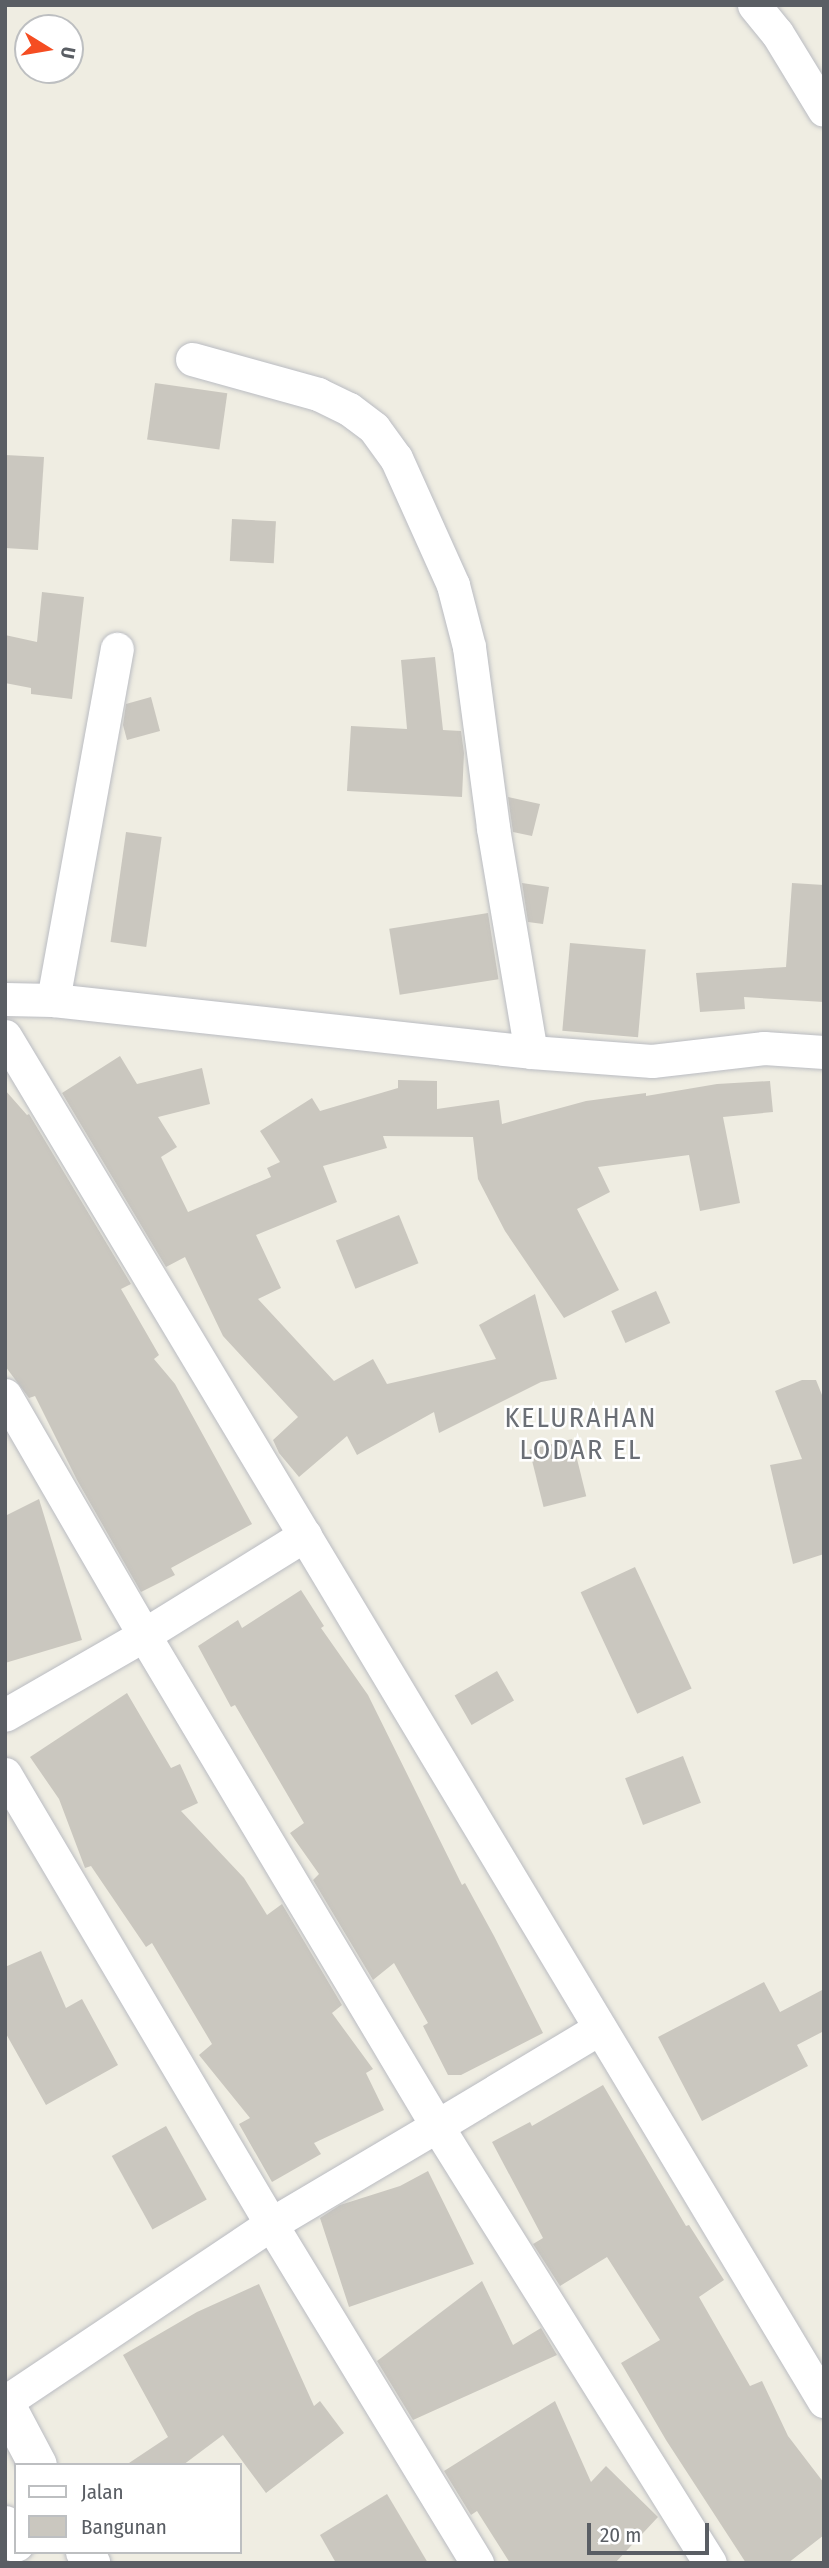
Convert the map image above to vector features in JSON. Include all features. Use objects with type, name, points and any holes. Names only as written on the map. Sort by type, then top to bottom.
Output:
[{"type":"main road","points":[[5,2403],[37,2463]]},
{"type":"street","points":[[754,5],[776,33],[824,110]]},
{"type":"street","points":[[192,359],[318,394],[349,409],[374,428],[396,458],[453,585],[469,647],[493,828],[531,1052]]},
{"type":"street","points":[[53,1000],[117,649]]},
{"type":"street","points":[[5,999],[53,1000],[531,1052],[652,1061],[764,1048],[824,1052]]},
{"type":"street","points":[[5,1036],[824,2400]]},
{"type":"street","points":[[5,1395],[144,1635],[437,2126],[710,2563]]},
{"type":"street","points":[[5,1715],[144,1635],[305,1535]]},
{"type":"street","points":[[5,1774],[271,2224],[477,2563]]},
{"type":"street","points":[[5,2403],[271,2224],[600,2028]]},
{"type":"building","points":[[155,383],[227,393],[219,450],[147,439]]},
{"type":"building","points":[[5,455],[44,457],[38,550],[5,548]]},
{"type":"building","points":[[232,519],[276,521],[274,563],[230,561]]},
{"type":"building","points":[[42,592],[84,597],[72,699],[31,694],[31,688],[5,683],[5,635],[37,642]]},
{"type":"building","points":[[435,657],[443,730],[461,731],[464,753],[462,797],[347,791],[351,726],[407,729],[401,660]]},
{"type":"building","points":[[151,697],[160,731],[127,740],[123,725],[126,704]]},
{"type":"building","points":[[508,797],[540,804],[532,836],[513,832]]},
{"type":"building","points":[[126,832],[162,837],[146,947],[111,942]]},
{"type":"building","points":[[522,883],[549,887],[543,924],[528,922]]},
{"type":"building","points":[[792,883],[824,885],[824,1002],[744,997],[745,1009],[700,1012],[696,973],[786,967]]},
{"type":"building","points":[[488,913],[498,979],[400,995],[389,929]]},
{"type":"building","points":[[570,943],[646,950],[638,1037],[562,1031]]},
{"type":"building","points":[[120,1056],[137,1084],[202,1068],[210,1104],[158,1117],[177,1147],[161,1157],[188,1212],[271,1177],[267,1168],[280,1162],[260,1131],[312,1098],[320,1111],[398,1088],[398,1080],[437,1081],[437,1109],[499,1100],[502,1124],[586,1101],[646,1093],[646,1096],[717,1084],[770,1081],[773,1112],[723,1117],[740,1203],[700,1211],[689,1155],[598,1167],[610,1192],[577,1209],[619,1290],[564,1318],[505,1231],[478,1179],[473,1137],[383,1136],[387,1148],[323,1166],[337,1202],[256,1235],[281,1288],[258,1299],[334,1381],[373,1359],[387,1384],[496,1359],[479,1325],[535,1294],[557,1379],[541,1382],[439,1433],[434,1412],[357,1455],[347,1436],[299,1477],[279,1453],[273,1440],[298,1417],[223,1336],[185,1257],[166,1267],[62,1093]]},
{"type":"building","points":[[5,1090],[27,1115],[29,1114],[131,1284],[121,1289],[159,1355],[154,1359],[175,1384],[252,1524],[171,1568],[175,1575],[141,1592],[77,1480],[35,1396],[29,1398],[5,1366]]},
{"type":"building","points":[[399,1215],[418,1263],[355,1289],[336,1240]]},
{"type":"building","points":[[656,1291],[670,1323],[625,1343],[611,1311]]},
{"type":"building","points":[[802,1380],[816,1380],[824,1400],[824,1554],[793,1564],[770,1465],[802,1459],[775,1391]]},
{"type":"building","points":[[572,1439],[586,1496],[544,1507],[529,1450]]},
{"type":"building","points":[[39,1499],[82,1640],[5,1663],[5,1516]]},
{"type":"building","points":[[635,1567],[692,1688],[637,1714],[581,1592]]},
{"type":"building","points":[[301,1590],[324,1626],[321,1628],[368,1695],[462,1885],[465,1883],[543,2033],[461,2075],[448,2075],[423,2026],[428,2023],[394,1963],[373,1980],[313,1880],[319,1874],[290,1833],[304,1823],[235,1705],[231,1707],[198,1646],[238,1620],[242,1628]]},
{"type":"building","points":[[497,1671],[514,1700],[472,1725],[455,1696]]},
{"type":"building","points":[[127,1693],[171,1768],[180,1764],[198,1803],[181,1811],[244,1878],[267,1915],[282,1904],[342,2005],[332,2013],[373,2069],[366,2073],[384,2110],[314,2143],[321,2154],[272,2182],[239,2124],[250,2118],[199,2055],[212,2044],[152,1943],[146,1947],[91,1866],[85,1868],[59,1799],[30,1757]]},
{"type":"building","points":[[683,1756],[701,1803],[643,1825],[625,1778]]},
{"type":"building","points":[[41,1951],[66,2008],[82,1999],[118,2065],[46,2105],[5,2032],[5,1967]]},
{"type":"building","points":[[764,1982],[780,2012],[824,1989],[824,2031],[797,2045],[808,2066],[702,2121],[658,2037]]},
{"type":"building","points":[[603,2085],[686,2226],[689,2225],[724,2280],[699,2297],[750,2386],[762,2381],[788,2436],[824,2483],[824,2535],[788,2563],[746,2563],[666,2440],[621,2363],[660,2340],[607,2257],[560,2286],[533,2244],[543,2238],[492,2142],[530,2122],[532,2126]]},
{"type":"building","points":[[166,2126],[207,2199],[152,2230],[112,2156]]},
{"type":"building","points":[[428,2171],[474,2264],[349,2307],[320,2218],[340,2205],[400,2186]]},
{"type":"building","points":[[482,2281],[513,2345],[541,2328],[557,2355],[413,2420],[377,2361]]},
{"type":"building","points":[[259,2284],[314,2406],[320,2401],[344,2433],[266,2493],[223,2435],[186,2463],[129,2463],[168,2437],[123,2355],[197,2312]]},
{"type":"building","points":[[555,2401],[591,2482],[606,2466],[658,2517],[615,2563],[510,2563],[477,2511],[471,2515],[444,2471]]},
{"type":"building","points":[[387,2494],[428,2563],[336,2563],[320,2535]]},
{"type":"district","name":"KELURAHAN LODAR EL","points":[[581,1434]]}]
